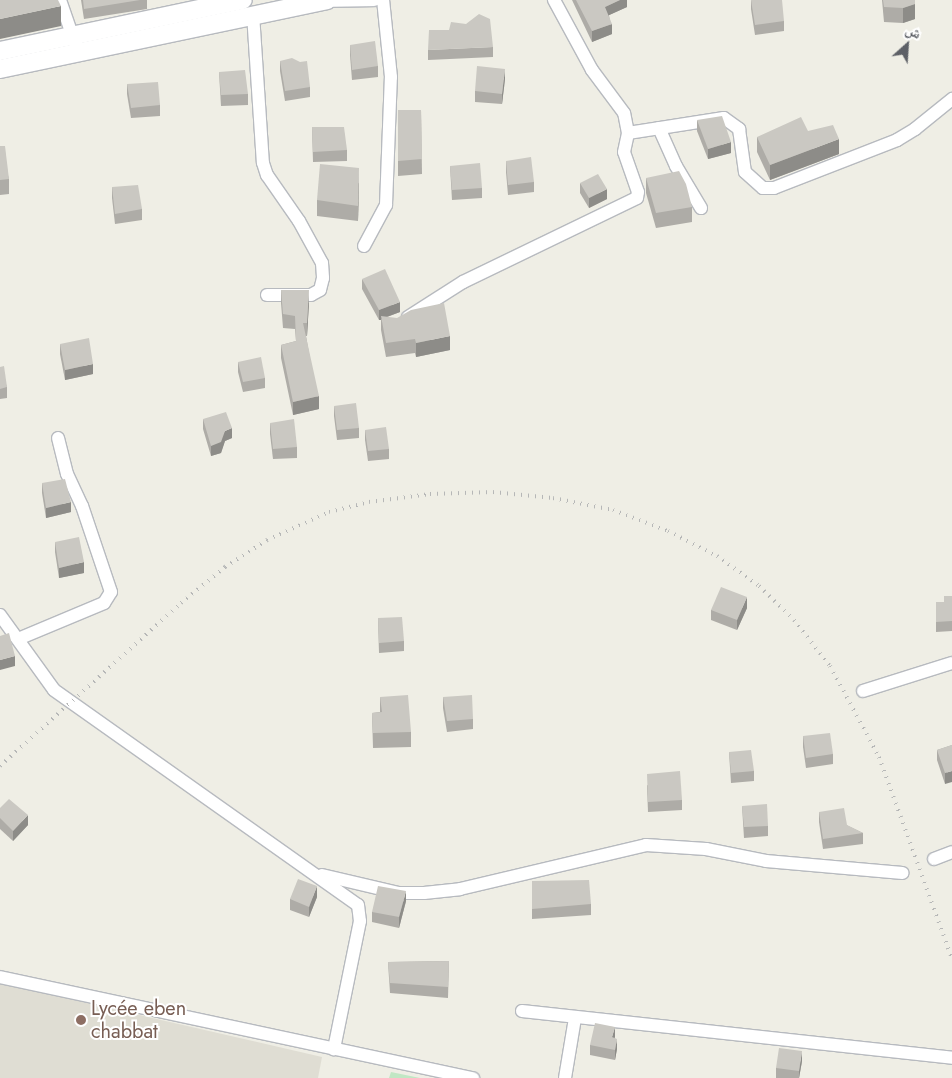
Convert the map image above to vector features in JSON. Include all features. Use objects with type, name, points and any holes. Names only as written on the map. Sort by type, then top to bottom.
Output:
[{"type":"main road","points":[[0,69],[75,44],[248,7],[326,0]]},
{"type":"main road","points":[[0,51],[75,44]]},
{"type":"street","points":[[60,0],[75,44]]},
{"type":"street","points":[[326,0],[374,0]]},
{"type":"street","points":[[364,246],[386,205],[391,77],[384,0]]},
{"type":"street","points":[[396,324],[463,282],[633,202],[638,192],[624,152],[628,133],[624,113],[592,70],[554,0]]},
{"type":"street","points":[[248,7],[263,164],[267,175],[299,220],[322,263],[323,278],[320,290],[311,295],[267,295]]},
{"type":"street","points":[[628,133],[708,119],[732,122],[742,139],[746,172],[763,188],[774,188],[897,140],[915,129],[952,99]]},
{"type":"street","points":[[659,128],[676,166],[701,208]]},
{"type":"street","points":[[18,639],[104,603],[111,592],[82,506],[67,474],[58,438]]},
{"type":"street","points":[[0,615],[42,675],[68,702],[351,899],[360,912],[334,1049]]},
{"type":"street","points":[[863,691],[952,663]]},
{"type":"street","points":[[315,874],[398,893],[424,893],[460,888],[621,849],[671,845],[766,862],[902,873]]},
{"type":"street","points":[[934,859],[952,852]]},
{"type":"street","points":[[0,977],[473,1078]]},
{"type":"street","points":[[522,1011],[952,1058]]},
{"type":"street","points":[[565,1078],[575,1018]]},
{"type":"shaded area","name":"Lycée eben chabbat","points":[[0,983],[322,1057],[318,1078],[0,1078]]},
{"type":"green space","points":[[391,1072],[420,1078],[389,1078]]},
{"type":"building","points":[[0,0],[58,0],[61,6],[0,19]]},
{"type":"building","points":[[83,0],[140,0],[84,9]]},
{"type":"building","points":[[576,0],[620,0],[605,7],[612,24],[592,31]]},
{"type":"building","points":[[751,0],[782,0],[784,21],[755,25]]},
{"type":"building","points":[[883,0],[915,0],[915,4],[903,8],[884,7]]},
{"type":"building","points":[[479,14],[490,19],[493,47],[428,50],[429,30],[449,30],[451,22],[466,24]]},
{"type":"building","points":[[375,41],[378,66],[352,70],[350,45]]},
{"type":"building","points":[[292,58],[300,62],[307,61],[310,87],[285,91],[280,61]]},
{"type":"building","points":[[477,66],[505,69],[502,94],[475,91]]},
{"type":"building","points":[[245,70],[248,94],[221,95],[219,72]]},
{"type":"building","points":[[158,82],[160,105],[131,108],[127,84]]},
{"type":"building","points":[[398,110],[421,110],[422,159],[398,161]]},
{"type":"building","points":[[722,116],[731,142],[708,149],[697,120]]},
{"type":"building","points":[[801,117],[808,131],[833,125],[839,139],[770,165],[757,137]]},
{"type":"building","points":[[312,127],[344,127],[347,150],[313,152]]},
{"type":"building","points":[[0,146],[5,146],[9,179],[0,180]]},
{"type":"building","points":[[531,157],[534,182],[508,185],[506,161]]},
{"type":"building","points":[[480,163],[482,188],[452,190],[450,166]]},
{"type":"building","points":[[320,164],[359,168],[358,206],[317,200]]},
{"type":"building","points":[[679,171],[686,184],[692,207],[656,213],[646,178]]},
{"type":"building","points":[[598,174],[607,189],[589,198],[580,183]]},
{"type":"building","points":[[138,185],[142,209],[115,214],[112,187]]},
{"type":"building","points":[[385,269],[400,302],[379,310],[362,279]]},
{"type":"building","points":[[281,290],[309,290],[307,323],[303,323],[319,396],[293,402],[281,345],[296,341],[295,316],[283,314]]},
{"type":"building","points":[[444,303],[450,336],[416,343],[415,339],[386,343],[381,316],[397,318],[411,310]]},
{"type":"building","points":[[89,338],[93,364],[65,370],[60,344]]},
{"type":"building","points":[[261,357],[265,378],[243,382],[238,362]]},
{"type":"building","points":[[4,366],[7,387],[0,389],[0,367]]},
{"type":"building","points":[[356,403],[359,428],[337,430],[334,406]]},
{"type":"building","points":[[226,412],[232,428],[225,431],[221,442],[211,446],[203,419]]},
{"type":"building","points":[[294,419],[297,447],[273,449],[270,423]]},
{"type":"building","points":[[386,427],[389,449],[368,451],[365,430]]},
{"type":"building","points":[[65,479],[71,502],[46,508],[42,483]]},
{"type":"building","points":[[79,537],[84,562],[59,568],[55,542]]},
{"type":"building","points":[[721,587],[747,597],[737,620],[711,610]]},
{"type":"building","points":[[944,596],[952,596],[952,621],[936,622],[936,602],[944,602]]},
{"type":"building","points":[[402,617],[404,641],[379,643],[378,618]]},
{"type":"building","points":[[9,633],[15,656],[0,660],[0,636]]},
{"type":"building","points":[[408,695],[411,732],[373,733],[372,713],[382,712],[380,697]]},
{"type":"building","points":[[472,695],[473,719],[447,721],[443,697]]},
{"type":"building","points":[[830,733],[833,754],[806,758],[803,736]]},
{"type":"building","points":[[952,745],[952,771],[945,773],[937,750]]},
{"type":"building","points":[[751,750],[754,771],[731,773],[729,752]]},
{"type":"building","points":[[680,771],[682,800],[648,802],[647,774]]},
{"type":"building","points":[[9,799],[28,815],[13,831],[0,818],[0,808]]},
{"type":"building","points":[[767,804],[768,826],[744,827],[742,806]]},
{"type":"building","points":[[844,808],[847,825],[863,833],[823,839],[819,812]]},
{"type":"building","points":[[298,879],[317,886],[309,907],[290,899]]},
{"type":"building","points":[[589,880],[591,904],[532,909],[532,881]]},
{"type":"building","points":[[378,886],[406,891],[399,917],[372,912]]},
{"type":"building","points":[[449,961],[448,987],[390,983],[388,962]]},
{"type":"building","points":[[595,1023],[615,1027],[612,1037],[617,1039],[615,1050],[590,1045]]},
{"type":"building","points":[[779,1048],[802,1051],[799,1071],[776,1068]]},
{"type":"railway","points":[[0,766],[181,603],[225,567],[267,540],[329,512],[369,502],[430,494],[493,492],[553,498],[613,510],[668,531],[717,556],[759,586],[794,620],[830,666],[879,757],[952,959]]},
{"type":"place","name":"Lycée eben chabbat","points":[[81,1020]]}]
